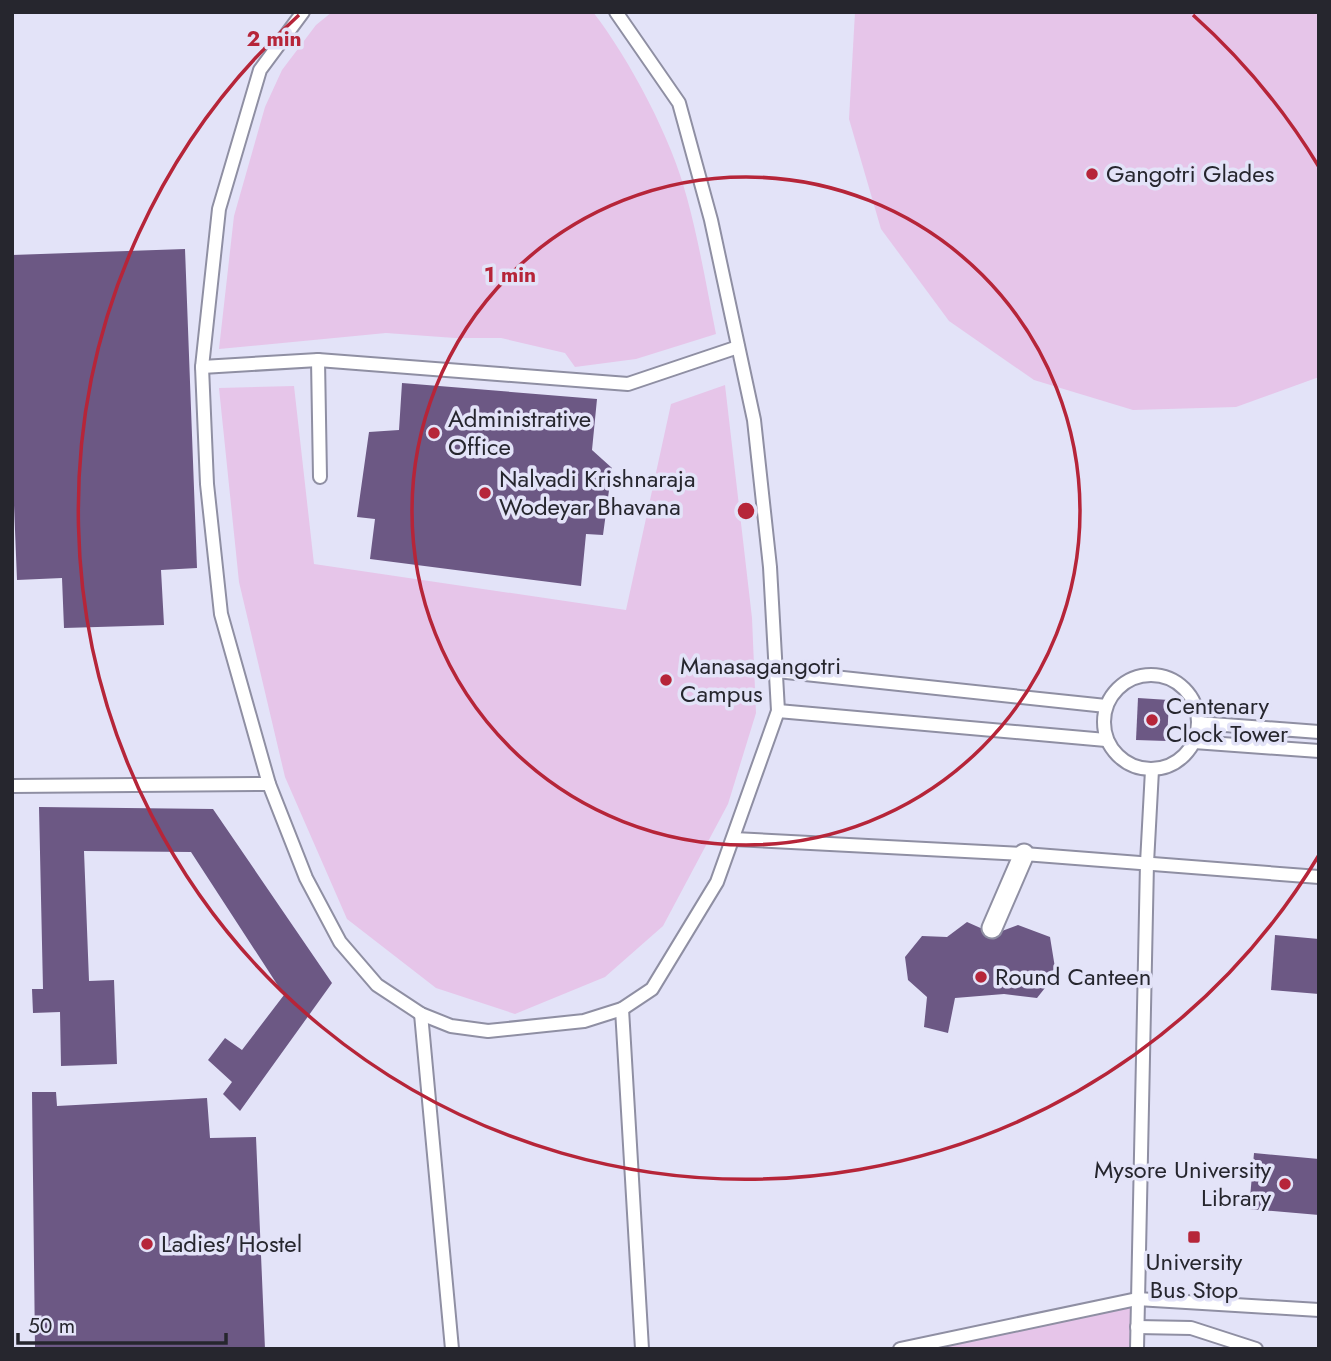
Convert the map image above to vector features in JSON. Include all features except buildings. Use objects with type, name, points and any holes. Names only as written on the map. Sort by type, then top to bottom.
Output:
[{"type":"street","points":[[992,928],[1024,854]]},
{"type":"lane","points":[[303,12],[260,70],[219,209],[202,367],[206,484],[221,614],[269,784],[306,878],[340,942],[377,985],[421,1014],[451,1027],[488,1031],[584,1021],[622,1009],[652,989],[718,882],[778,711],[770,567],[754,421],[711,220],[679,103],[616,12]]},
{"type":"lane","points":[[202,367],[318,360],[628,384],[738,347]]},
{"type":"lane","points":[[318,360],[320,477]]},
{"type":"lane","points":[[777,671],[1106,706]]},
{"type":"lane","points":[[1146,674],[1172,679],[1191,697],[1198,723],[1194,742],[1177,762],[1152,770],[1124,762],[1106,740],[1106,706],[1121,684],[1146,674]]},
{"type":"lane","points":[[778,711],[1106,740]]},
{"type":"lane","points":[[1198,723],[1319,732]]},
{"type":"lane","points":[[1194,742],[1319,751]]},
{"type":"lane","points":[[1137,1349],[1147,863],[1152,770]]},
{"type":"lane","points":[[12,786],[269,784]]},
{"type":"lane","points":[[734,839],[1024,854],[1319,877]]},
{"type":"lane","points":[[622,1009],[642,1349]]},
{"type":"lane","points":[[421,1014],[453,1349]]},
{"type":"lane","points":[[900,1349],[1137,1299],[1319,1310]]},
{"type":"lane","points":[[1137,1327],[1191,1328],[1256,1349]]},
{"type":"shaded area","points":[[332,12],[593,12],[635,76],[671,151],[691,215],[716,334],[636,359],[575,367],[565,353],[501,338],[386,333],[219,349],[234,216],[265,107],[282,70],[316,25]]},
{"type":"shaded area","name":"Gangotri Glades","points":[[855,12],[1319,12],[1319,377],[1236,407],[1133,410],[1034,380],[949,321],[881,229],[849,119]]},
{"type":"shaded area","points":[[725,385],[752,618],[756,713],[728,804],[663,926],[605,977],[515,1014],[436,988],[347,919],[285,777],[239,582],[219,388],[294,386],[314,564],[626,610],[671,404]]},
{"type":"shaded area","points":[[1137,1299],[1137,1349],[900,1349]]},
{"type":"place","name":"Gangotri Glades","points":[[1092,174]]},
{"type":"place","name":"Administrative Office","points":[[434,433]]},
{"type":"place","name":"Nalvadi Krishnaraja Wodeyar Bhavana","points":[[485,493]]},
{"type":"place","name":"Manasagangotri Campus","points":[[666,680]]},
{"type":"place","name":"Centenary Clock Tower","points":[[1152,720]]},
{"type":"place","name":"Round Canteen","points":[[981,977]]},
{"type":"place","name":"Mysore University Library","points":[[1285,1184]]},
{"type":"place","name":"University Bus Stop","points":[[1194,1237]]},
{"type":"place","name":"Ladies' Hostel","points":[[147,1244]]}]
